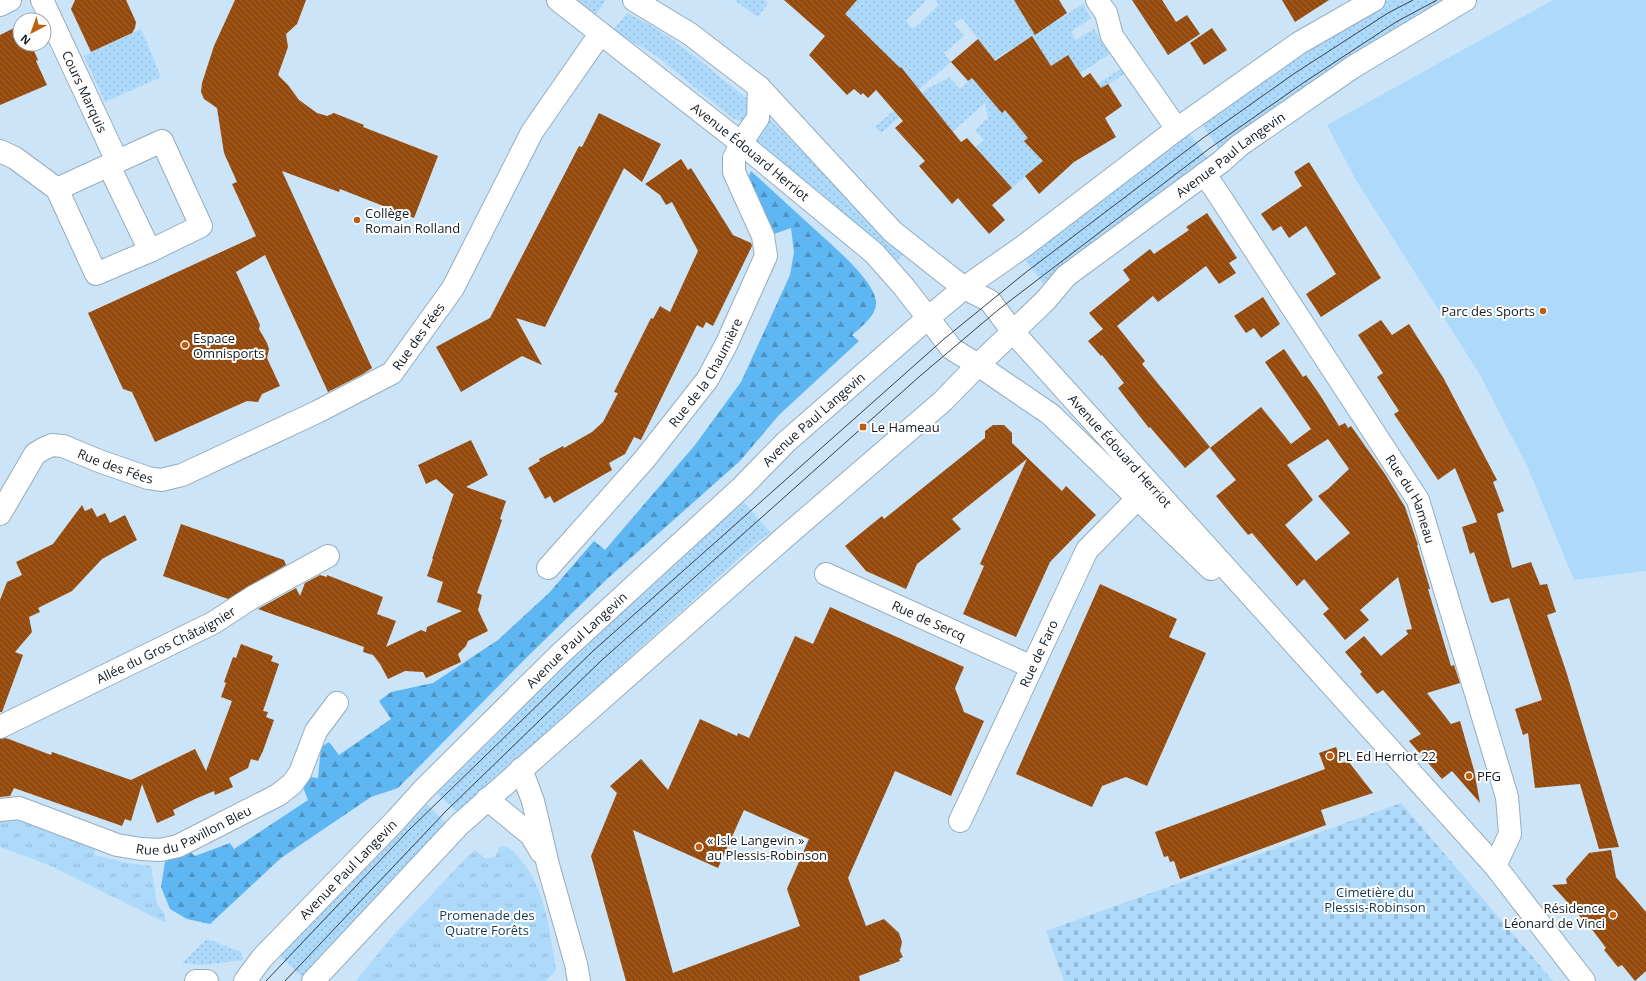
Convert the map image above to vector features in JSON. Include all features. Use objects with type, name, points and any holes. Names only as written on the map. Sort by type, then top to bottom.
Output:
[{"type":"street","points":[[0,5],[10,0]]},
{"type":"street","name":"Cours Marquis","points":[[42,0],[150,251]]},
{"type":"street","name":"Avenue Édouard Herriot","points":[[558,0],[741,143],[874,253],[928,318]]},
{"type":"street","points":[[634,0],[690,34],[759,87],[894,232],[964,288],[990,301],[1013,332]]},
{"type":"street","points":[[1097,0],[1106,13],[1112,36],[1178,130]]},
{"type":"street","name":"Avenue Paul Langevin","points":[[244,981],[262,958],[380,837],[423,790],[560,654],[742,487],[786,442],[928,318],[964,288],[1024,246],[1178,130],[1299,43],[1374,0]]},
{"type":"street","name":"Avenue Paul Langevin","points":[[313,981],[459,825],[521,769],[943,401],[1046,300],[1066,276],[1221,162],[1240,145],[1353,67],[1465,0]]},
{"type":"street","name":"Rue des Fées","points":[[0,514],[35,454],[52,445],[63,446],[99,461],[148,478],[169,479],[182,475],[317,412],[392,374],[453,288],[518,156],[532,132],[600,34]]},
{"type":"street","name":"Rue de la Chaumière","points":[[548,568],[644,460],[707,380],[732,331],[766,256],[763,236],[734,172],[734,158],[741,143],[758,118],[759,87]]},
{"type":"street","points":[[0,151],[15,158],[57,189],[96,274],[150,251],[201,226],[162,141],[57,189]]},
{"type":"street","name":"Rue du Hameau","points":[[1204,174],[1220,196],[1418,500],[1507,797],[1510,834],[1495,866]]},
{"type":"street","points":[[928,318],[952,349],[978,365]]},
{"type":"street","name":"Avenue Édouard Herriot","points":[[1013,332],[1347,700],[1495,866],[1584,981]]},
{"type":"street","name":"Avenue Édouard Herriot","points":[[978,365],[1050,414],[1347,700]]},
{"type":"street","name":"Avenue Édouard Herriot","points":[[1137,499],[1152,502],[1162,508],[1212,559],[1227,568]]},
{"type":"street","name":"Rue de Faro","points":[[960,821],[1088,550],[1137,499]]},
{"type":"street","name":"Allée du Gros Châtaignier","points":[[0,727],[213,623],[253,597],[328,556]]},
{"type":"street","name":"Rue de Sercq","points":[[826,574],[1032,667]]},
{"type":"street","name":"Rue du Pavillon Bleu","points":[[0,810],[19,808],[117,845],[141,850],[160,850],[178,846],[278,795],[292,784],[300,773],[316,731],[337,703]]},
{"type":"street","points":[[521,769],[533,801],[548,865],[576,964],[578,981]]},
{"type":"street","points":[[487,799],[531,835],[548,865]]},
{"type":"street","points":[[196,981],[207,981]]},
{"type":"green space","points":[[574,0],[606,0],[594,17]]},
{"type":"green space","points":[[734,0],[764,0],[768,3],[758,17]]},
{"type":"green space","points":[[852,0],[926,0],[906,21],[913,29],[939,5],[936,0],[1014,0],[1036,34],[1083,4],[1091,18],[1071,32],[1076,40],[1094,29],[1110,54],[1080,73],[1068,55],[1033,77],[1062,106],[1121,69],[1124,74],[1039,129],[1017,124],[1028,138],[1025,141],[1043,161],[1012,188],[974,149],[984,140],[975,130],[988,118],[985,103],[952,132],[920,95],[927,89],[949,77],[960,89],[987,64],[971,44],[978,39],[962,18],[954,24],[964,36],[944,53],[951,62],[919,89],[901,67],[892,75],[879,47],[844,14]],"holes":[[[1032,36],[1046,58],[987,64]],[[990,98],[1011,105],[1002,113]]]},
{"type":"green space","points":[[1388,0],[1458,0],[1223,154],[1201,124],[1293,60]]},
{"type":"green space","name":"Parc des Sports","points":[[1553,0],[1646,0],[1646,571],[1574,580],[1528,468],[1479,373],[1356,180],[1327,125]]},
{"type":"green space","points":[[627,13],[643,21],[674,41],[749,100],[750,114],[743,122],[732,118],[658,57],[613,30]]},
{"type":"green space","points":[[141,29],[161,77],[105,102],[84,56]]},
{"type":"green space","points":[[916,91],[909,109],[881,133],[875,127]]},
{"type":"green space","points":[[769,118],[905,254],[896,261],[755,143]]},
{"type":"green space","points":[[1189,133],[1211,163],[1047,288],[1024,259]]},
{"type":"green space","points":[[751,171],[838,250],[867,282],[873,292],[876,306],[868,320],[852,335],[859,341],[779,415],[740,461],[607,579],[524,660],[398,788],[371,797],[281,858],[210,924],[187,919],[170,909],[161,887],[165,862],[188,850],[195,856],[230,843],[234,849],[308,800],[303,787],[310,777],[318,778],[321,747],[329,742],[339,755],[391,719],[379,701],[391,692],[433,683],[498,640],[549,593],[594,541],[605,550],[695,445],[741,382],[790,275],[794,252],[791,228],[774,234],[746,183]]},
{"type":"green space","points":[[738,496],[771,533],[758,541],[469,804],[460,815],[432,789]]},
{"type":"green space","points":[[422,799],[449,826],[301,976],[279,955]]},
{"type":"green space","name":"Cimetière du Plessis-Robinson","points":[[1401,803],[1553,981],[1064,981],[1046,931]]},
{"type":"green space","points":[[0,819],[18,819],[96,848],[94,855],[128,863],[151,866],[157,904],[164,913],[166,923],[49,865],[0,847]]},
{"type":"green space","name":"Promenade des Quatre Forêts","points":[[500,846],[509,848],[513,851],[529,871],[536,884],[546,912],[556,970],[546,981],[356,981],[389,940],[466,858],[475,850],[486,859],[495,857]]},
{"type":"green space","points":[[207,939],[241,952],[243,960],[203,965],[182,963]]},
{"type":"building","points":[[75,0],[126,0],[136,22],[135,28],[132,33],[91,52],[71,9]]},
{"type":"building","points":[[235,0],[306,0],[297,24],[286,34],[288,47],[278,75],[288,85],[299,100],[317,113],[327,116],[334,113],[364,125],[363,127],[438,156],[414,218],[340,189],[339,192],[282,171],[372,368],[328,392],[265,255],[236,272],[260,325],[259,329],[267,343],[269,349],[267,358],[280,386],[262,394],[258,402],[247,401],[155,442],[132,392],[123,389],[88,313],[256,236],[232,184],[237,182],[224,153],[217,108],[204,99],[201,92],[202,83],[214,46]]},
{"type":"building","points":[[784,0],[857,0],[845,14],[900,68],[901,67],[961,142],[967,138],[1012,188],[992,205],[1005,220],[989,234],[958,198],[952,204],[919,166],[925,161],[895,128],[903,121],[876,90],[868,98],[863,93],[861,95],[854,89],[847,95],[809,55],[825,36]]},
{"type":"building","points":[[1014,0],[1059,0],[1067,13],[1035,35]]},
{"type":"building","points":[[1132,0],[1162,0],[1176,22],[1187,15],[1200,34],[1168,55]]},
{"type":"building","points":[[1282,0],[1329,0],[1295,22]]},
{"type":"building","points":[[1212,28],[1227,50],[1204,65],[1190,43]]},
{"type":"building","points":[[12,29],[12,52],[34,52],[38,60],[36,61],[47,85],[0,105],[0,35]]},
{"type":"building","points":[[1032,36],[1051,66],[1068,55],[1083,78],[1090,73],[1101,88],[1108,84],[1122,106],[1105,118],[1116,137],[1074,162],[1039,194],[1025,176],[1043,161],[1024,141],[1028,138],[1005,110],[1002,113],[972,78],[968,81],[951,62],[978,39],[995,61]]},
{"type":"building","points":[[599,113],[661,144],[642,182],[624,168],[545,327],[516,318],[542,365],[522,356],[461,392],[436,347],[490,318],[579,146],[582,147]]},
{"type":"building","points":[[681,159],[688,170],[691,168],[733,235],[751,243],[752,246],[713,326],[706,322],[703,328],[697,325],[641,440],[634,437],[625,454],[609,463],[612,470],[554,503],[550,496],[545,499],[528,468],[540,461],[539,459],[563,446],[564,448],[592,432],[603,422],[618,393],[614,392],[651,318],[653,319],[660,306],[670,312],[698,251],[672,202],[666,205],[660,195],[645,184]]},
{"type":"building","points":[[1309,162],[1381,278],[1321,317],[1306,294],[1336,274],[1306,226],[1289,238],[1281,226],[1273,231],[1261,214],[1302,186],[1294,172]]},
{"type":"building","points":[[1207,213],[1237,258],[1229,263],[1236,273],[1219,284],[1206,266],[1158,302],[1153,296],[1117,326],[1145,361],[1142,364],[1210,447],[1185,468],[1150,427],[1149,428],[1118,388],[1124,383],[1102,355],[1101,356],[1088,341],[1103,329],[1089,313],[1130,280],[1123,270],[1150,249],[1154,254],[1189,230],[1186,227]]},
{"type":"building","points":[[1263,297],[1280,324],[1261,338],[1254,328],[1246,333],[1234,316]]},
{"type":"building","points":[[1381,320],[1392,335],[1409,324],[1444,379],[1497,480],[1493,482],[1504,511],[1497,514],[1512,568],[1531,562],[1540,585],[1547,584],[1556,612],[1547,615],[1566,671],[1619,847],[1599,849],[1580,784],[1535,788],[1528,733],[1523,735],[1515,709],[1542,700],[1509,598],[1492,603],[1490,601],[1474,552],[1470,554],[1462,527],[1477,522],[1455,468],[1438,480],[1394,414],[1399,411],[1377,377],[1383,373],[1358,335]]},
{"type":"building","points":[[1284,349],[1303,377],[1306,375],[1339,426],[1345,423],[1348,428],[1351,426],[1385,474],[1405,507],[1418,545],[1430,589],[1428,589],[1451,666],[1454,665],[1460,683],[1427,693],[1451,724],[1460,721],[1474,770],[1480,803],[1452,771],[1442,779],[1409,741],[1421,734],[1383,690],[1377,694],[1360,674],[1362,672],[1345,652],[1364,636],[1381,656],[1408,634],[1406,630],[1412,629],[1398,577],[1360,610],[1369,620],[1345,640],[1323,614],[1329,609],[1304,579],[1297,586],[1252,533],[1248,535],[1216,496],[1236,480],[1210,448],[1261,407],[1291,444],[1311,429],[1265,362]],"holes":[[[1328,439],[1349,469],[1328,489],[1318,496],[1350,533],[1316,561],[1285,525],[1313,500],[1287,465]]]},
{"type":"building","points":[[993,425],[1004,425],[1012,433],[1012,443],[1062,491],[1066,486],[1096,515],[1050,562],[1016,637],[963,614],[984,566],[980,564],[1027,459],[952,519],[961,529],[917,564],[906,589],[866,571],[845,546],[882,516],[884,519],[985,438],[985,431]]},
{"type":"building","points":[[471,440],[488,475],[466,487],[506,501],[500,519],[502,520],[477,593],[482,595],[478,610],[488,631],[468,641],[466,646],[458,654],[461,662],[426,678],[423,672],[405,671],[388,679],[373,655],[363,652],[364,647],[258,609],[296,588],[300,596],[305,583],[320,575],[327,577],[327,575],[383,597],[377,614],[396,621],[386,647],[421,630],[426,632],[427,627],[462,611],[437,602],[443,582],[427,576],[454,493],[453,494],[436,479],[426,484],[418,465]]},
{"type":"building","points":[[82,505],[85,511],[92,508],[97,517],[105,513],[110,523],[125,515],[137,540],[102,559],[72,591],[38,608],[40,612],[29,617],[32,632],[15,652],[23,655],[2,712],[0,712],[0,600],[7,582],[22,575],[16,562],[53,544]]},
{"type":"building","points":[[181,524],[284,560],[286,565],[228,599],[163,576]]},
{"type":"building","points":[[1100,584],[1177,619],[1169,637],[1206,653],[1147,786],[1126,777],[1102,786],[1092,807],[1016,774]]},
{"type":"building","points":[[830,607],[964,667],[955,688],[964,712],[984,721],[951,796],[895,771],[848,878],[866,926],[884,919],[899,933],[902,942],[900,951],[903,957],[899,959],[900,961],[859,976],[860,981],[626,981],[591,856],[617,793],[610,786],[641,759],[668,790],[700,719],[737,736],[738,733],[749,738],[795,636],[813,644]],"holes":[[[744,810],[809,839],[787,889],[800,926],[673,973],[633,830],[718,868]]]},
{"type":"building","points":[[241,644],[273,656],[271,661],[279,664],[263,711],[268,712],[266,717],[274,720],[263,751],[258,761],[251,759],[248,768],[229,778],[233,787],[215,795],[214,791],[195,799],[173,810],[175,815],[157,823],[142,784],[131,821],[125,819],[122,826],[14,788],[10,796],[0,797],[0,739],[6,738],[51,755],[52,752],[131,780],[195,749],[206,771],[232,701],[221,697],[226,683],[224,682],[233,657],[236,658]]},
{"type":"building","points":[[1336,747],[1342,763],[1348,761],[1373,793],[1321,810],[1326,825],[1180,879],[1174,861],[1170,862],[1168,856],[1164,857],[1155,832],[1325,769],[1319,753]]},
{"type":"building","name":"Résidence Léonard de Vinci","points":[[1611,850],[1616,877],[1646,912],[1646,971],[1635,981],[1622,965],[1618,967],[1604,950],[1606,948],[1594,932],[1552,885],[1567,884],[1566,879],[1589,853]]},
{"type":"tram line","points":[[266,981],[408,831],[593,651],[944,339],[1025,273],[1203,138],[1295,73],[1388,13],[1413,0]]},
{"type":"tram line","points":[[285,981],[446,811],[602,660],[920,376],[998,310],[1210,148],[1303,83],[1396,22],[1437,0]]},
{"type":"place","name":"Collège Romain Rolland","points":[[357,220]]},
{"type":"place","name":"Parc des Sports","points":[[1543,311]]},
{"type":"place","name":"Espace Omnisports","points":[[185,345]]},
{"type":"place","name":"Le Hameau","points":[[863,427]]},
{"type":"place","name":"PL Ed Herriot 22","points":[[1330,756]]},
{"type":"place","name":"PFG","points":[[1469,776]]},
{"type":"place","name":"« Isle Langevin » au Plessis-Robinson","points":[[699,847]]},
{"type":"place","name":"Résidence Léonard de Vinci","points":[[1613,915]]}]
